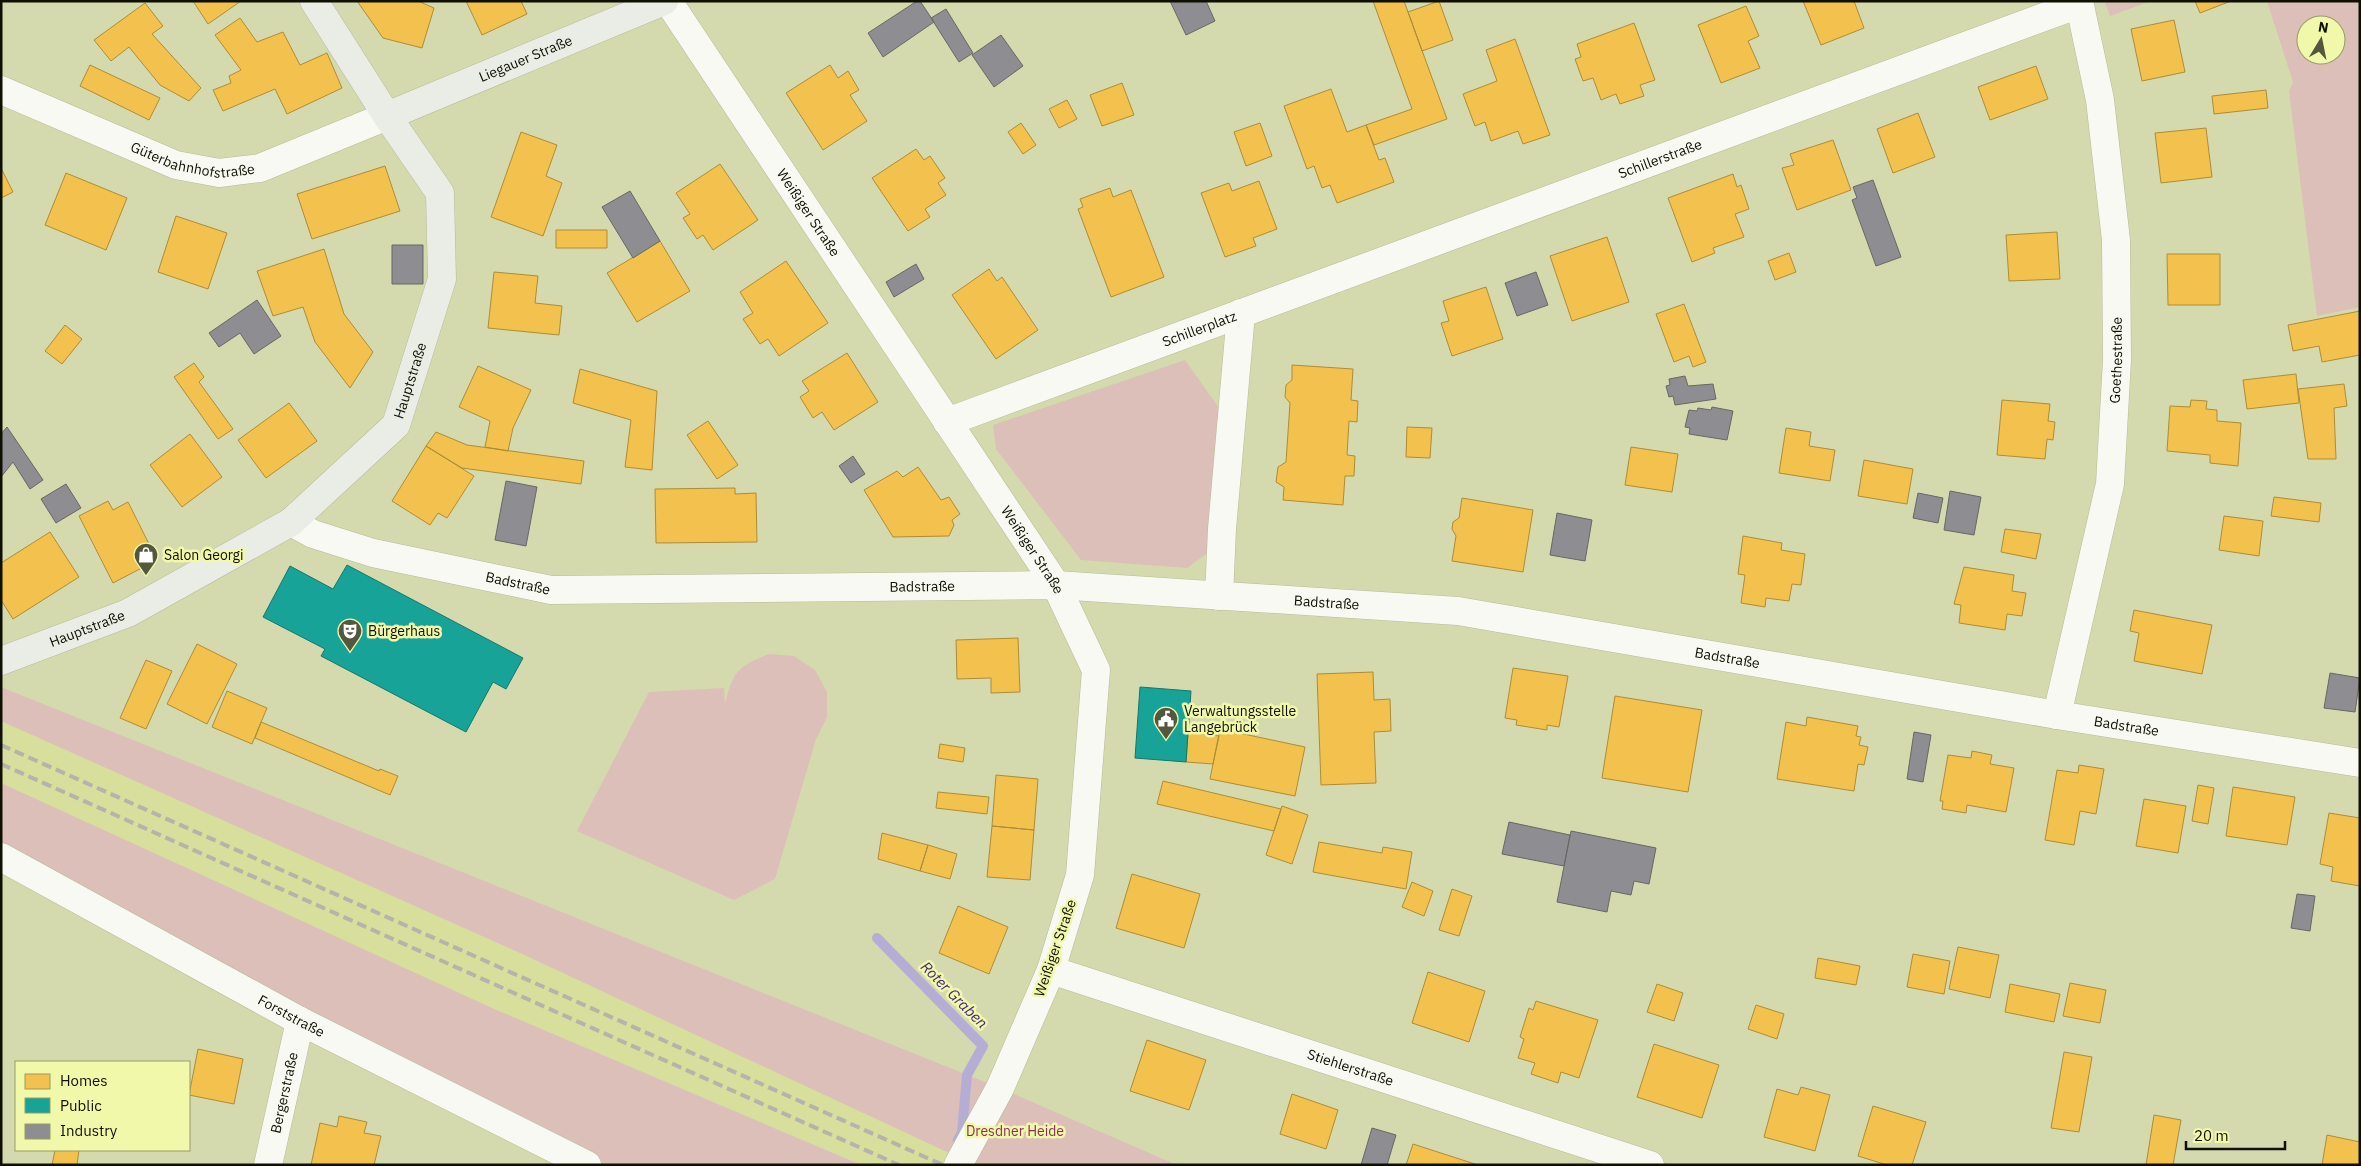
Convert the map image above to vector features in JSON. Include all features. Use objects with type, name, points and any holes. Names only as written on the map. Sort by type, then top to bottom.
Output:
[{"type":"main road","name":"Hauptstraße","points":[[1,661],[128,613],[291,522],[396,425],[442,279],[440,193],[386,116],[314,1]]},
{"type":"main road","name":"Liegauer Straße","points":[[386,116],[664,1]]},
{"type":"street","name":"Weißiger Straße","points":[[668,1],[1056,586],[1096,670],[1080,875],[1051,970],[1000,1088],[958,1165]]},
{"type":"street","name":"Schillerstraße","points":[[1241,313],[2079,3]]},
{"type":"street","name":"Goethestraße","points":[[2057,715],[2110,484],[2117,360],[2116,240],[2100,100],[2079,3]]},
{"type":"street","name":"Güterbahnhofstraße","points":[[1,90],[176,165],[219,173],[260,168],[386,116]]},
{"type":"street","name":"Schillerplatz","points":[[948,422],[1241,313],[1222,529],[1219,596]]},
{"type":"street","name":"Badstraße","points":[[291,522],[313,534],[373,553],[551,590],[1056,586],[1458,611],[2057,715],[2360,762]]},
{"type":"street","name":"Forststraße","points":[[1,857],[300,1021],[587,1165]]},
{"type":"street","name":"Stiehlerstraße","points":[[1051,970],[1650,1165]]},
{"type":"street","name":"Bergerstraße","points":[[268,1165],[300,1021]]},
{"type":"shaded area","points":[[1,721],[518,952],[975,1165],[863,1165],[492,1008],[1,783]]},
{"type":"green space","points":[[2111,1],[2151,1],[2110,16],[2105,3]]},
{"type":"green space","points":[[2267,1],[2360,1],[2360,307],[2317,316],[2289,91],[2293,82]]},
{"type":"green space","points":[[1185,360],[1219,408],[1209,552],[1187,568],[1081,560],[996,449],[993,425]]},
{"type":"green space","points":[[769,654],[794,656],[815,670],[827,692],[827,717],[816,739],[775,879],[734,900],[577,831],[649,692],[724,688],[725,704],[731,684],[738,671],[750,662]]},
{"type":"green space","name":"Dresdner Heide","points":[[1,687],[1000,1088],[1177,1165],[975,1165],[518,952],[1,721]]},
{"type":"green space","points":[[1,783],[492,1008],[861,1165],[588,1165],[1,857]]},
{"type":"building: Homes","points":[[193,1],[241,1],[208,24]]},
{"type":"building: Homes","points":[[357,1],[418,1],[434,8],[422,48],[383,38]]},
{"type":"building: Homes","points":[[466,1],[521,1],[527,14],[482,35]]},
{"type":"building: Homes","points":[[1373,1],[1404,1],[1447,119],[1374,145],[1366,125],[1412,109]]},
{"type":"building: Homes","points":[[1439,1],[1453,40],[1422,51],[1408,12]]},
{"type":"building: Homes","points":[[1803,1],[1854,1],[1864,28],[1821,45]]},
{"type":"building: Homes","points":[[2195,1],[2231,1],[2200,13]]},
{"type":"building: Homes","points":[[145,3],[163,26],[152,34],[201,88],[189,101],[160,85],[129,47],[111,61],[94,40]]},
{"type":"building: Homes","points":[[1746,6],[1759,36],[1748,41],[1760,68],[1721,83],[1698,25]]},
{"type":"building: Homes","points":[[240,18],[257,42],[283,32],[300,65],[327,53],[342,88],[287,114],[275,89],[223,111],[213,90],[231,83],[229,76],[241,70],[215,35]]},
{"type":"building: Homes","points":[[2174,20],[2185,72],[2142,81],[2131,29]]},
{"type":"building: Homes","points":[[1634,23],[1655,80],[1640,85],[1644,96],[1620,104],[1616,94],[1601,100],[1593,78],[1583,81],[1575,59],[1581,57],[1577,44]]},
{"type":"building: Homes","points":[[1515,39],[1550,135],[1523,144],[1518,131],[1491,141],[1485,122],[1475,126],[1463,94],[1497,81],[1486,50]]},
{"type":"building: Homes","points":[[90,65],[160,98],[149,120],[80,86]]},
{"type":"building: Homes","points":[[830,65],[838,78],[848,71],[859,90],[850,95],[867,121],[823,150],[786,93]]},
{"type":"building: Homes","points":[[2036,66],[2048,99],[1990,120],[1978,87]]},
{"type":"building: Homes","points":[[1122,83],[1134,115],[1102,126],[1090,95]]},
{"type":"building: Homes","points":[[1331,89],[1347,132],[1366,125],[1379,160],[1385,158],[1394,182],[1337,203],[1330,185],[1322,188],[1314,166],[1307,169],[1284,106]]},
{"type":"building: Homes","points":[[2266,90],[2268,108],[2214,114],[2212,96]]},
{"type":"building: Homes","points":[[1067,100],[1077,119],[1059,128],[1049,109]]},
{"type":"building: Homes","points":[[1918,113],[1935,157],[1893,173],[1877,129]]},
{"type":"building: Homes","points":[[1021,123],[1036,145],[1023,154],[1008,132]]},
{"type":"building: Homes","points":[[1260,123],[1272,156],[1246,166],[1234,132]]},
{"type":"building: Homes","points":[[2206,128],[2212,177],[2161,183],[2155,133]]},
{"type":"building: Homes","points":[[521,132],[557,145],[546,176],[562,183],[543,236],[491,217]]},
{"type":"building: Homes","points":[[1833,140],[1851,190],[1797,210],[1782,168],[1794,165],[1790,154]]},
{"type":"building: Homes","points":[[916,149],[924,160],[930,156],[945,178],[938,183],[946,195],[925,209],[930,217],[908,231],[872,178]]},
{"type":"building: Homes","points":[[720,164],[758,220],[713,250],[703,235],[697,239],[683,218],[690,214],[676,193]]},
{"type":"building: Homes","points":[[385,166],[400,211],[312,239],[297,194]]},
{"type":"building: Homes","points":[[1,168],[13,192],[1,198]]},
{"type":"building: Homes","points":[[66,173],[127,198],[106,250],[45,225]]},
{"type":"building: Homes","points":[[1733,174],[1737,187],[1741,185],[1749,209],[1735,214],[1744,237],[1713,248],[1715,253],[1692,262],[1668,198]]},
{"type":"building: Homes","points":[[1259,181],[1277,229],[1253,238],[1256,246],[1225,257],[1201,193],[1229,183],[1232,191]]},
{"type":"building: Homes","points":[[1110,188],[1113,197],[1131,190],[1164,277],[1111,297],[1078,209],[1083,207],[1080,199]]},
{"type":"building: Homes","points":[[176,216],[227,233],[208,289],[158,272]]},
{"type":"building: Homes","points":[[556,230],[607,230],[607,248],[556,248]]},
{"type":"building: Homes","points":[[2057,232],[2060,279],[2009,281],[2006,235]]},
{"type":"building: Homes","points":[[1607,237],[1629,302],[1572,321],[1550,256]]},
{"type":"building: Homes","points":[[660,241],[690,291],[637,322],[607,273]]},
{"type":"building: Homes","points":[[324,249],[344,314],[373,352],[350,388],[315,342],[303,307],[273,316],[257,271]]},
{"type":"building: Homes","points":[[1789,253],[1796,272],[1775,280],[1768,261]]},
{"type":"building: Homes","points":[[2167,254],[2220,254],[2220,305],[2168,305]]},
{"type":"building: Homes","points":[[786,261],[828,323],[779,356],[768,339],[760,344],[743,319],[753,313],[740,292]]},
{"type":"building: Homes","points":[[989,269],[997,281],[1002,277],[1038,330],[996,359],[952,295]]},
{"type":"building: Homes","points":[[494,272],[538,276],[535,303],[562,306],[559,335],[488,328]]},
{"type":"building: Homes","points":[[1486,287],[1503,339],[1452,356],[1441,323],[1449,321],[1443,301]]},
{"type":"building: Homes","points":[[1684,304],[1706,362],[1693,367],[1689,356],[1674,362],[1656,314]]},
{"type":"building: Homes","points":[[2360,311],[2360,355],[2322,362],[2319,346],[2293,351],[2288,325]]},
{"type":"building: Homes","points":[[65,325],[82,339],[62,364],[45,351]]},
{"type":"building: Homes","points":[[847,353],[878,402],[834,430],[822,412],[813,418],[800,397],[809,391],[802,381]]},
{"type":"building: Homes","points":[[194,363],[204,377],[199,382],[233,429],[218,439],[174,377]]},
{"type":"building: Homes","points":[[1292,365],[1353,369],[1351,400],[1358,401],[1357,422],[1349,421],[1347,455],[1355,456],[1354,476],[1345,476],[1343,505],[1283,500],[1284,487],[1276,482],[1278,467],[1286,462],[1290,403],[1285,397],[1286,385],[1292,380]]},
{"type":"building: Homes","points":[[478,366],[531,390],[513,428],[508,451],[485,447],[490,421],[459,407]]},
{"type":"building: Homes","points":[[580,369],[657,391],[652,470],[625,467],[631,420],[573,403]]},
{"type":"building: Homes","points":[[2296,374],[2299,403],[2247,409],[2243,380]]},
{"type":"building: Homes","points":[[2344,384],[2347,406],[2334,408],[2336,459],[2308,459],[2298,389]]},
{"type":"building: Homes","points":[[2002,400],[2050,404],[2048,421],[2055,422],[2053,440],[2047,439],[2045,459],[1997,455]]},
{"type":"building: Homes","points":[[2191,400],[2207,401],[2206,409],[2217,410],[2217,421],[2241,423],[2238,466],[2210,463],[2210,455],[2167,451],[2170,406],[2190,407]]},
{"type":"building: Homes","points":[[289,403],[317,441],[266,478],[238,440]]},
{"type":"building: Homes","points":[[708,421],[738,465],[717,479],[687,435]]},
{"type":"building: Homes","points":[[1407,427],[1432,428],[1430,458],[1406,457]]},
{"type":"building: Homes","points":[[1786,428],[1811,432],[1809,446],[1835,450],[1830,481],[1779,473]]},
{"type":"building: Homes","points":[[436,432],[467,445],[584,461],[581,484],[462,468],[426,446]]},
{"type":"building: Homes","points":[[190,434],[222,477],[182,507],[150,465]]},
{"type":"building: Homes","points":[[426,446],[474,476],[447,518],[438,513],[430,525],[392,501]]},
{"type":"building: Homes","points":[[1631,447],[1678,454],[1672,492],[1625,485]]},
{"type":"building: Homes","points":[[1864,460],[1913,469],[1907,504],[1858,496]]},
{"type":"building: Homes","points":[[918,467],[941,500],[949,497],[960,514],[952,520],[954,525],[949,536],[893,537],[864,490],[897,471],[903,477]]},
{"type":"building: Homes","points":[[735,488],[735,494],[756,493],[757,542],[656,543],[655,489]]},
{"type":"building: Homes","points":[[2274,497],[2321,503],[2319,522],[2271,516]]},
{"type":"building: Homes","points":[[1462,498],[1533,510],[1523,572],[1452,561],[1456,536],[1452,529],[1453,522],[1459,518]]},
{"type":"building: Homes","points":[[108,501],[113,510],[128,502],[157,560],[113,583],[79,516]]},
{"type":"building: Homes","points":[[2224,516],[2263,521],[2259,556],[2219,550]]},
{"type":"building: Homes","points":[[2005,529],[2041,534],[2036,559],[2001,552]]},
{"type":"building: Homes","points":[[50,532],[79,577],[13,619],[1,600],[1,563]]},
{"type":"building: Homes","points":[[1743,536],[1782,543],[1781,550],[1805,554],[1801,585],[1792,584],[1789,601],[1766,598],[1765,607],[1741,603],[1745,575],[1738,574]]},
{"type":"building: Homes","points":[[1964,567],[2014,575],[2012,591],[2026,593],[2022,616],[2007,614],[2005,630],[1959,623],[1961,605],[1954,604]]},
{"type":"building: Homes","points":[[2134,610],[2212,625],[2202,674],[2134,661],[2139,633],[2130,631]]},
{"type":"building: Homes","points":[[1018,638],[1020,692],[991,693],[991,678],[957,679],[956,640]]},
{"type":"building: Homes","points":[[197,644],[237,664],[207,724],[167,704]]},
{"type":"building: Homes","points":[[146,660],[172,671],[146,729],[120,718]]},
{"type":"building: Homes","points":[[1513,668],[1568,676],[1559,727],[1547,725],[1547,730],[1516,725],[1517,720],[1505,718]]},
{"type":"building: Homes","points":[[1373,672],[1374,700],[1390,699],[1391,731],[1374,732],[1376,783],[1321,785],[1317,674]]},
{"type":"building: Homes","points":[[227,691],[267,708],[252,744],[212,727]]},
{"type":"building: Homes","points":[[1615,696],[1702,710],[1688,792],[1602,778]]},
{"type":"building: Homes","points":[[1807,717],[1858,726],[1856,736],[1861,737],[1859,745],[1868,747],[1864,765],[1858,764],[1854,791],[1777,779],[1786,722],[1806,726]]},
{"type":"building: Homes","points":[[261,722],[379,771],[380,769],[398,776],[390,795],[255,738]]},
{"type":"building: Homes","points":[[1220,729],[1305,747],[1295,796],[1210,779]]},
{"type":"building: Homes","points":[[1188,732],[1219,736],[1213,764],[1186,762]]},
{"type":"building: Homes","points":[[940,744],[965,748],[963,762],[938,758]]},
{"type":"building: Homes","points":[[1972,751],[1992,755],[1990,764],[2014,768],[2006,812],[1967,805],[1966,813],[1942,809],[1943,801],[1940,801],[1948,755],[1971,758]]},
{"type":"building: Homes","points":[[2079,765],[2104,769],[2096,814],[2080,811],[2074,845],[2045,840],[2057,770],[2078,773]]},
{"type":"building: Homes","points":[[996,775],[1038,779],[1034,830],[992,826]]},
{"type":"building: Homes","points":[[1163,781],[1281,809],[1274,831],[1157,804]]},
{"type":"building: Homes","points":[[2198,785],[2214,788],[2208,824],[2192,821]]},
{"type":"building: Homes","points":[[2233,787],[2295,797],[2287,845],[2226,836]]},
{"type":"building: Homes","points":[[938,792],[989,797],[987,814],[936,808]]},
{"type":"building: Homes","points":[[2144,799],[2186,806],[2178,853],[2136,846]]},
{"type":"building: Homes","points":[[1282,806],[1308,815],[1292,864],[1266,855]]},
{"type":"building: Homes","points":[[2329,813],[2360,818],[2360,886],[2331,881],[2333,867],[2320,864]]},
{"type":"building: Homes","points":[[992,826],[1034,830],[1030,880],[987,877]]},
{"type":"building: Homes","points":[[882,833],[928,845],[920,871],[878,859]]},
{"type":"building: Homes","points":[[1319,842],[1382,853],[1383,847],[1412,852],[1406,889],[1313,872]]},
{"type":"building: Homes","points":[[928,845],[957,854],[950,879],[920,871]]},
{"type":"building: Homes","points":[[1132,874],[1200,894],[1184,948],[1116,928]]},
{"type":"building: Homes","points":[[1412,882],[1433,891],[1424,916],[1402,907]]},
{"type":"building: Homes","points":[[1452,889],[1472,896],[1459,936],[1439,930]]},
{"type":"building: Homes","points":[[958,906],[1008,927],[989,974],[939,953]]},
{"type":"building: Homes","points":[[1958,947],[1999,955],[1990,998],[1949,989]]},
{"type":"building: Homes","points":[[1913,954],[1950,961],[1944,994],[1907,987]]},
{"type":"building: Homes","points":[[1818,958],[1860,966],[1856,985],[1815,978]]},
{"type":"building: Homes","points":[[1428,972],[1485,991],[1469,1042],[1412,1023]]},
{"type":"building: Homes","points":[[2070,983],[2106,990],[2100,1023],[2063,1016]]},
{"type":"building: Homes","points":[[1657,984],[1683,993],[1674,1021],[1647,1012]]},
{"type":"building: Homes","points":[[2010,984],[2060,994],[2054,1022],[2005,1012]]},
{"type":"building: Homes","points":[[1536,1001],[1598,1020],[1579,1078],[1561,1072],[1558,1083],[1531,1074],[1535,1063],[1518,1058],[1524,1039],[1520,1037],[1529,1008],[1533,1010]]},
{"type":"building: Homes","points":[[1756,1005],[1784,1014],[1777,1039],[1748,1029]]},
{"type":"building: Homes","points":[[1147,1040],[1206,1060],[1189,1110],[1130,1091]]},
{"type":"building: Homes","points":[[1654,1044],[1719,1065],[1702,1118],[1637,1097]]},
{"type":"building: Homes","points":[[198,1049],[243,1059],[234,1104],[190,1095]]},
{"type":"building: Homes","points":[[2064,1052],[2092,1057],[2079,1132],[2051,1128]]},
{"type":"building: Homes","points":[[1801,1087],[1830,1095],[1815,1151],[1764,1137],[1777,1089],[1798,1095]]},
{"type":"building: Homes","points":[[1292,1094],[1338,1110],[1326,1149],[1280,1134]]},
{"type":"building: Homes","points":[[1873,1106],[1926,1122],[1912,1165],[1887,1165],[1858,1156]]},
{"type":"building: Homes","points":[[2154,1115],[2181,1120],[2173,1165],[2146,1165]]},
{"type":"building: Homes","points":[[339,1116],[367,1122],[364,1133],[381,1136],[374,1165],[311,1165],[320,1123],[337,1127]]},
{"type":"building: Homes","points":[[2327,1135],[2360,1142],[2360,1165],[2322,1165]]},
{"type":"building: Homes","points":[[1413,1144],[1478,1165],[1406,1165]]},
{"type":"building: Homes","points":[[55,1151],[79,1151],[77,1165],[52,1165]]},
{"type":"building: Public","points":[[347,565],[523,658],[506,689],[493,682],[466,732],[321,656],[325,649],[263,617],[290,566],[333,589]]},
{"type":"building: Public","points":[[1140,687],[1191,691],[1186,762],[1135,758]]},
{"type":"building: Industry","points":[[917,1],[920,1],[934,22],[883,57],[868,33]]},
{"type":"building: Industry","points":[[1170,1],[1206,1],[1215,21],[1186,35]]},
{"type":"building: Industry","points":[[946,9],[973,53],[959,62],[931,18]]},
{"type":"building: Industry","points":[[1001,35],[1023,66],[994,87],[972,55]]},
{"type":"building: Industry","points":[[1873,180],[1901,257],[1876,266],[1852,200],[1857,198],[1853,187]]},
{"type":"building: Industry","points":[[630,191],[660,241],[633,258],[602,207]]},
{"type":"building: Industry","points":[[392,245],[423,245],[423,284],[392,284]]},
{"type":"building: Industry","points":[[916,264],[924,279],[894,297],[886,282]]},
{"type":"building: Industry","points":[[1536,272],[1548,305],[1517,316],[1505,283]]},
{"type":"building: Industry","points":[[257,300],[281,336],[254,354],[240,333],[219,347],[209,333]]},
{"type":"building: Industry","points":[[1685,376],[1688,386],[1713,384],[1716,399],[1675,405],[1673,396],[1669,397],[1666,386],[1670,385],[1669,379]]},
{"type":"building: Industry","points":[[1712,407],[1733,411],[1727,440],[1689,434],[1690,428],[1685,427],[1689,410],[1697,411],[1698,408],[1711,410]]},
{"type":"building: Industry","points":[[7,427],[43,480],[30,489],[13,462],[1,477],[1,434]]},
{"type":"building: Industry","points":[[853,456],[865,474],[851,483],[839,466]]},
{"type":"building: Industry","points":[[506,481],[537,487],[526,546],[495,540]]},
{"type":"building: Industry","points":[[66,484],[81,508],[56,523],[41,499]]},
{"type":"building: Industry","points":[[1950,491],[1981,497],[1974,535],[1944,530]]},
{"type":"building: Industry","points":[[1918,493],[1943,498],[1938,523],[1913,518]]},
{"type":"building: Industry","points":[[1557,513],[1592,520],[1585,561],[1550,555]]},
{"type":"building: Industry","points":[[2330,673],[2360,678],[2355,712],[2324,708]]},
{"type":"building: Industry","points":[[1914,732],[1931,735],[1923,782],[1907,779]]},
{"type":"building: Industry","points":[[1509,822],[1570,835],[1564,866],[1502,854]]},
{"type":"building: Industry","points":[[1571,831],[1656,848],[1649,884],[1634,881],[1631,895],[1611,891],[1607,912],[1557,902]]},
{"type":"building: Industry","points":[[2297,894],[2315,896],[2310,931],[2291,928]]},
{"type":"building: Industry","points":[[1372,1128],[1396,1135],[1387,1165],[1361,1165]]},
{"type":"waterway","name":"Roter Graben","points":[[877,938],[983,1046],[967,1075],[962,1132],[958,1140]]},
{"type":"railway","points":[[1,745],[943,1165]]},
{"type":"railway","points":[[1,764],[899,1165]]},
{"type":"place","name":"Salon Georgi","points":[[146,576]]},
{"type":"place","name":"Bürgerhaus","points":[[350,652]]},
{"type":"place","name":"Verwaltungsstelle Langebrück","points":[[1166,740]]}]
